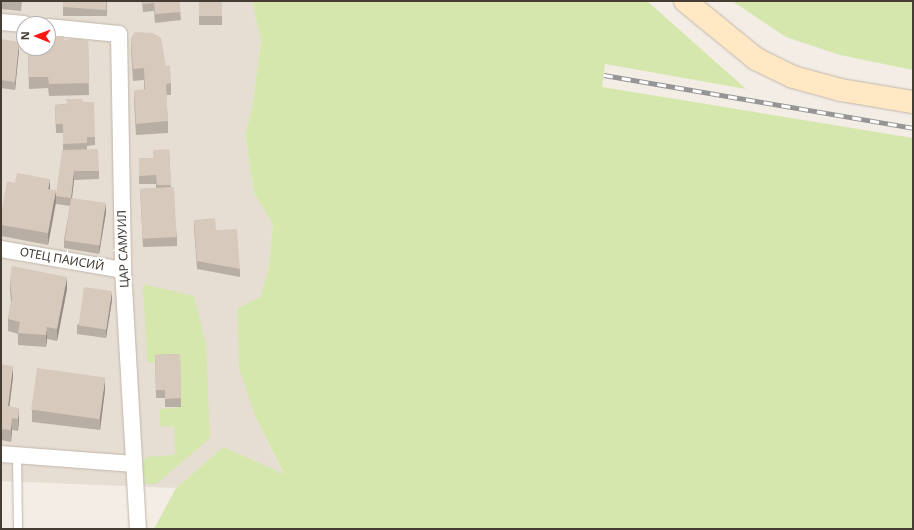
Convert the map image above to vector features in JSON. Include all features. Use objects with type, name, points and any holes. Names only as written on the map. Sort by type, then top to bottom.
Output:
[{"type":"street","points":[[685,1],[756,60],[792,77],[841,90],[913,102]]},
{"type":"street","points":[[1,22],[16,23]]},
{"type":"street","name":"ЦАР САМУИЛ","points":[[56,28],[118,34],[123,270],[133,464],[138,529]]},
{"type":"street","name":"ОТЕЦ ПАИСИЙ","points":[[1,249],[123,270]]},
{"type":"street","points":[[1,454],[133,464]]},
{"type":"lane","points":[[17,456],[18,529]]},
{"type":"shaded area","points":[[1,1],[252,1],[261,41],[252,108],[245,135],[254,193],[273,223],[268,271],[260,297],[255,416],[284,475],[223,447],[176,488],[1,481]]},
{"type":"green space","points":[[252,1],[647,1],[746,89],[605,64],[602,87],[913,138],[913,529],[154,529],[176,488],[223,447],[284,474],[255,416],[239,368],[237,309],[260,297],[268,271],[273,224],[254,193],[245,135],[252,108],[261,41]]},
{"type":"green space","points":[[732,1],[913,1],[913,70],[840,55],[786,37]]},
{"type":"green space","points":[[143,284],[194,296],[206,344],[210,438],[156,484],[146,484],[142,466],[146,457],[175,455],[174,427],[160,426],[160,409],[181,407],[155,363],[147,362]]},
{"type":"building","points":[[63,1],[106,1],[106,10],[63,7]]},
{"type":"building","points":[[143,1],[179,1],[181,12],[155,14],[154,3],[143,4]]},
{"type":"building","points":[[199,1],[222,1],[222,16],[199,16]]},
{"type":"building","points":[[135,32],[153,33],[161,38],[166,66],[170,65],[171,83],[166,84],[168,121],[136,124],[134,91],[145,89],[144,68],[133,69],[131,38]]},
{"type":"building","points":[[56,36],[64,36],[64,40],[88,39],[89,83],[49,84],[48,77],[29,77],[28,56],[56,56]]},
{"type":"building","points":[[1,39],[16,42],[16,56],[18,56],[15,82],[1,80]]},
{"type":"building","points":[[66,99],[82,99],[83,102],[94,102],[95,137],[87,137],[87,143],[63,144],[63,124],[56,124],[55,105],[67,104]]},
{"type":"building","points":[[98,149],[99,171],[74,171],[71,198],[56,196],[62,150]]},
{"type":"building","points":[[169,149],[171,185],[157,185],[156,175],[139,176],[139,158],[153,158],[153,150]]},
{"type":"building","points":[[17,173],[50,179],[48,189],[56,190],[48,233],[1,225],[1,215],[7,181],[15,183]]},
{"type":"building","points":[[174,187],[177,237],[143,239],[140,189]]},
{"type":"building","points":[[71,198],[106,203],[100,245],[65,241]]},
{"type":"building","points":[[215,218],[216,230],[237,229],[240,269],[197,261],[194,220]]},
{"type":"building","points":[[12,266],[67,277],[57,329],[47,327],[46,335],[18,333],[20,322],[8,319],[12,299],[10,278]]},
{"type":"building","points":[[84,287],[112,291],[106,330],[79,326]]},
{"type":"building","points":[[180,354],[181,398],[165,399],[165,390],[156,390],[155,355]]},
{"type":"building","points":[[1,364],[13,366],[8,406],[19,408],[18,419],[12,418],[11,430],[1,429]]},
{"type":"building","points":[[37,368],[105,378],[99,419],[31,410]]},
{"type":"railway","points":[[604,75],[913,128]]}]
